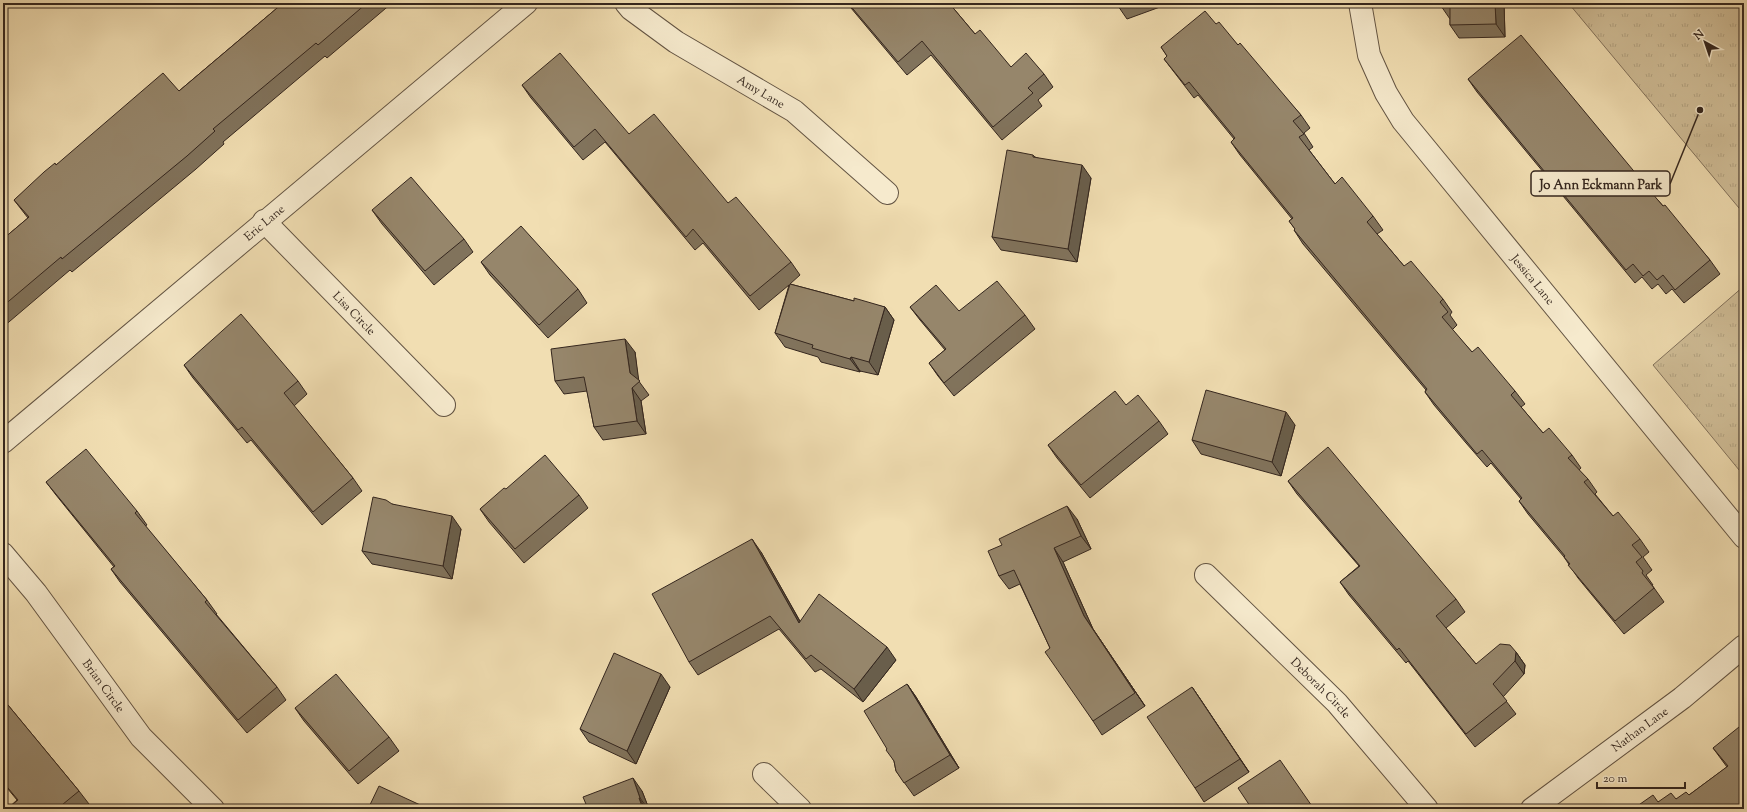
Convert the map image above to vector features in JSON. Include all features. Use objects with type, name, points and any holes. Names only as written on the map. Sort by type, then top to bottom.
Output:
[{"type":"street","name":"Eric Lane","points":[[3,442],[264,221],[526,3]]},
{"type":"street","name":"Amy Lane","points":[[626,3],[631,9],[676,42],[794,111],[887,193]]},
{"type":"street","name":"Jessica Lane","points":[[1360,3],[1369,55],[1386,93],[1403,121],[1744,536]]},
{"type":"street","name":"Lisa Circle","points":[[264,221],[444,405]]},
{"type":"street","name":"Brian Circle","points":[[3,554],[36,593],[141,737],[213,809]]},
{"type":"street","name":"Deborah Circle","points":[[1206,575],[1338,703],[1427,809]]},
{"type":"street","name":"Nathan Lane","points":[[1532,809],[1682,698],[1744,646]]},
{"type":"street","points":[[764,774],[800,809]]},
{"type":"green space","points":[[1569,3],[1744,3],[1744,214],[1570,5]]},
{"type":"green space","points":[[1744,286],[1744,476],[1653,365]]},
{"type":"building","points":[[283,3],[367,3],[318,45],[316,43],[213,129],[215,131],[187,156],[62,259],[61,257],[3,306],[3,239],[29,217],[14,200],[44,172],[55,163],[56,165],[163,73],[179,91]]},
{"type":"building","points":[[848,3],[949,3],[975,34],[980,30],[1011,67],[1026,53],[1044,74],[1028,88],[1033,93],[993,127],[922,41],[898,62]]},
{"type":"building","points":[[1117,3],[1126,3],[1118,6]]},
{"type":"building","points":[[1441,3],[1495,3],[1496,24],[1450,25],[1450,5],[1441,6]]},
{"type":"building","points":[[1205,11],[1216,24],[1219,22],[1238,45],[1240,43],[1301,115],[1293,121],[1304,134],[1299,137],[1335,184],[1342,177],[1373,216],[1367,222],[1404,266],[1411,261],[1443,299],[1440,302],[1448,312],[1442,317],[1472,352],[1478,347],[1515,391],[1511,395],[1543,433],[1549,428],[1572,455],[1568,458],[1588,479],[1584,482],[1613,516],[1618,512],[1640,539],[1632,545],[1642,557],[1636,562],[1643,571],[1642,573],[1654,588],[1615,621],[1568,565],[1570,564],[1564,557],[1565,556],[1519,501],[1522,498],[1482,450],[1477,454],[1425,392],[1427,389],[1294,230],[1295,229],[1289,221],[1293,218],[1231,142],[1235,138],[1189,82],[1185,85],[1164,59],[1167,56],[1161,47]]},
{"type":"building","points":[[1521,35],[1657,199],[1663,206],[1665,205],[1710,260],[1675,290],[1663,275],[1657,280],[1649,271],[1643,276],[1633,264],[1626,270],[1468,79]]},
{"type":"building","points":[[560,53],[629,134],[654,114],[728,203],[736,197],[791,262],[750,296],[693,229],[686,237],[595,129],[574,147],[522,85]]},
{"type":"building","points":[[1007,150],[1033,155],[1033,157],[1082,165],[1068,249],[992,237]]},
{"type":"building","points":[[411,177],[464,239],[425,271],[372,210]]},
{"type":"building","points":[[521,226],[578,289],[539,325],[481,262]]},
{"type":"building","points":[[997,281],[1025,315],[944,383],[929,363],[946,349],[910,307],[936,285],[959,311]]},
{"type":"building","points":[[790,284],[854,301],[854,298],[885,307],[869,362],[851,357],[850,359],[812,348],[813,345],[775,333]]},
{"type":"building","points":[[241,314],[298,381],[284,393],[353,478],[313,512],[242,427],[238,430],[184,365]]},
{"type":"building","points":[[625,339],[630,373],[640,381],[632,388],[637,421],[594,427],[584,377],[555,381],[551,349]]},
{"type":"building","points":[[1206,390],[1286,412],[1272,462],[1192,440]]},
{"type":"building","points":[[1115,391],[1126,405],[1138,395],[1159,421],[1081,485],[1048,445]]},
{"type":"building","points":[[1328,447],[1456,599],[1436,616],[1476,664],[1500,644],[1510,645],[1516,652],[1515,661],[1493,684],[1507,701],[1466,734],[1399,648],[1397,650],[1340,582],[1360,566],[1288,481]]},
{"type":"building","points":[[86,449],[137,511],[135,513],[207,600],[205,602],[277,687],[238,720],[111,569],[115,566],[46,482]]},
{"type":"building","points":[[545,455],[579,495],[515,549],[480,509],[504,488],[506,489]]},
{"type":"building","points":[[373,497],[386,500],[392,504],[452,516],[443,566],[362,551]]},
{"type":"building","points":[[1067,506],[1081,536],[1054,548],[1084,616],[1135,693],[1093,721],[1045,652],[1050,648],[1014,570],[999,576],[988,551],[1002,545],[999,539]]},
{"type":"building","points":[[752,539],[799,623],[819,594],[887,647],[854,689],[811,655],[806,659],[770,616],[689,662],[652,594]]},
{"type":"building","points":[[614,653],[661,674],[627,751],[580,729]]},
{"type":"building","points":[[336,674],[389,737],[349,771],[295,708]]},
{"type":"building","points":[[907,684],[950,755],[904,783],[896,771],[894,761],[886,750],[887,749],[864,711]]},
{"type":"building","points":[[1192,687],[1240,759],[1195,788],[1147,717]]},
{"type":"building","points":[[3,699],[79,791],[57,809],[7,809],[18,800],[3,782]]},
{"type":"building","points":[[1739,727],[1744,733],[1744,809],[1633,809],[1653,795],[1658,802],[1671,793],[1676,799],[1686,792],[1689,795],[1728,766],[1713,748]]},
{"type":"building","points":[[1280,760],[1314,809],[1252,809],[1238,788]]},
{"type":"building","points":[[633,778],[643,809],[588,809],[583,797]]},
{"type":"building","points":[[379,786],[429,809],[368,809]]},
{"type":"place","name":"Jo Ann Eckmann Park","points":[[1700,110]]}]
